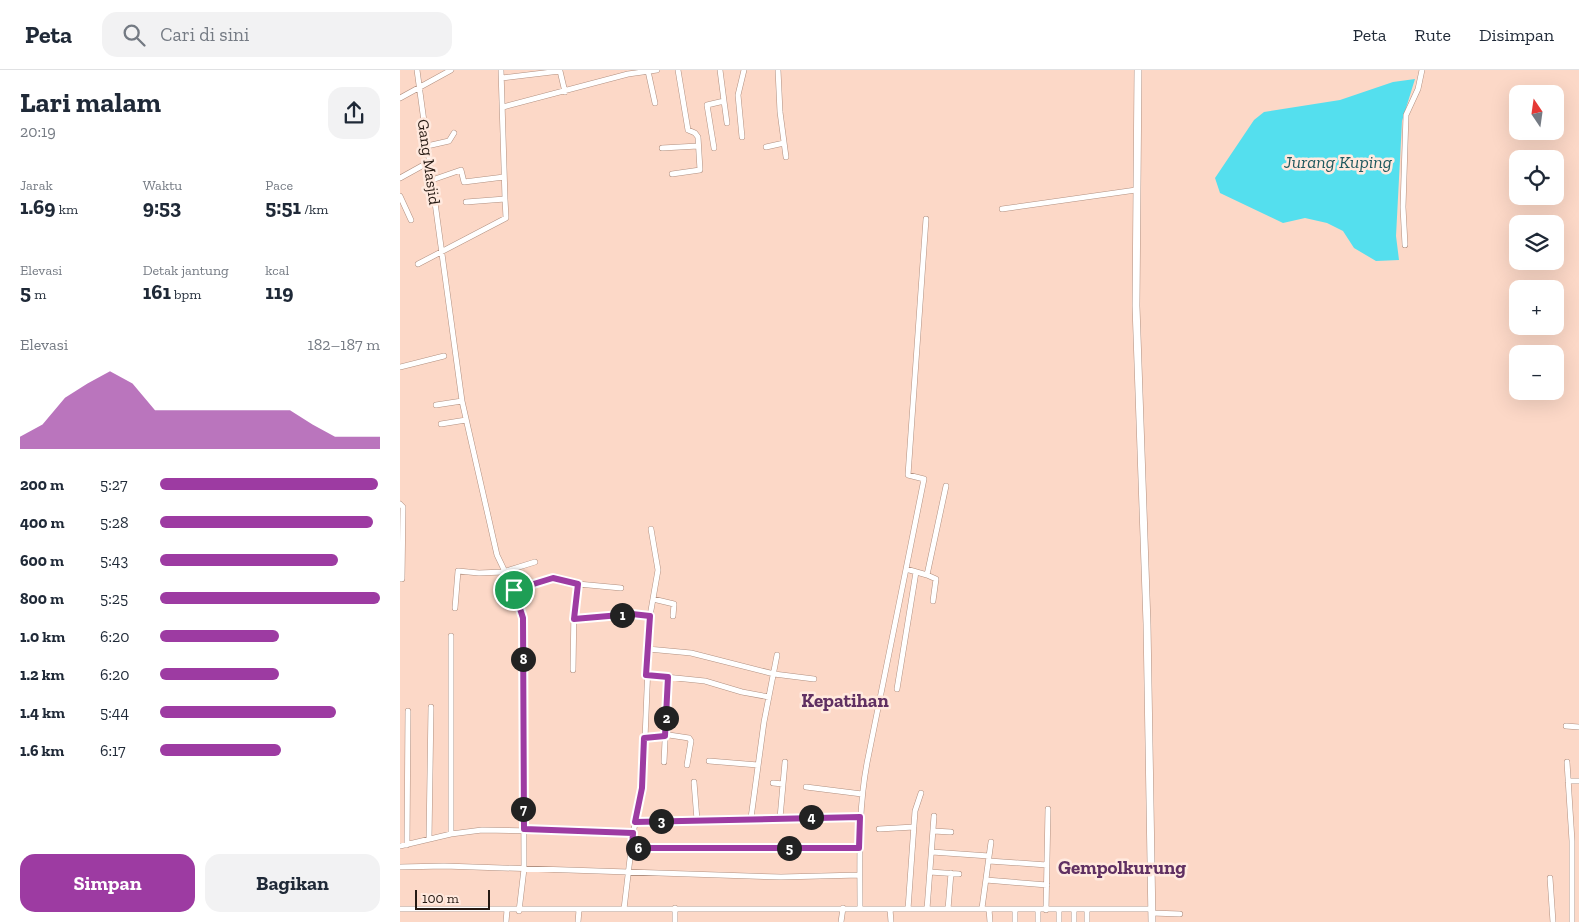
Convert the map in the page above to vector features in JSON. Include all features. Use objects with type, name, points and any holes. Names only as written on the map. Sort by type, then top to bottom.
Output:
[{"type":"street","name":"Gang Masjid","points":[[416,70],[462,401],[497,554],[503,572],[514,590],[523,618],[524,869],[518,910]]},
{"type":"street","points":[[400,98],[451,70]]},
{"type":"street","points":[[418,264],[441,254],[506,218],[501,70]]},
{"type":"street","points":[[503,107],[628,74],[656,70]]},
{"type":"street","points":[[672,174],[700,171],[697,134],[687,129],[678,70]]},
{"type":"street","points":[[720,70],[727,122]]},
{"type":"street","points":[[742,137],[738,95],[744,70]]},
{"type":"street","points":[[778,70],[786,157]]},
{"type":"street","points":[[1138,70],[1136,330],[1147,624],[1152,922]]},
{"type":"street","points":[[1405,245],[1403,206],[1406,115],[1418,88],[1422,70]]},
{"type":"street","points":[[502,78],[560,71],[565,92]]},
{"type":"street","points":[[648,71],[655,103]]},
{"type":"street","points":[[714,148],[707,106],[724,102]]},
{"type":"street","points":[[427,146],[450,141],[454,133]]},
{"type":"street","points":[[766,147],[784,144]]},
{"type":"street","points":[[662,148],[698,146]]},
{"type":"street","points":[[400,178],[429,162]]},
{"type":"street","points":[[432,180],[460,170],[464,182],[504,177]]},
{"type":"street","points":[[1002,209],[1136,190]]},
{"type":"street","points":[[400,196],[411,220]]},
{"type":"street","points":[[466,202],[505,199]]},
{"type":"street","points":[[860,908],[859,848],[862,794],[924,479],[908,475],[926,219]]},
{"type":"street","points":[[400,367],[444,356]]},
{"type":"street","points":[[436,405],[462,401]]},
{"type":"street","points":[[441,424],[466,420]]},
{"type":"street","points":[[927,575],[946,486]]},
{"type":"street","points":[[400,504],[403,507],[402,579],[400,579]]},
{"type":"street","points":[[624,909],[633,833],[642,788],[650,616],[658,566],[651,529]]},
{"type":"street","points":[[455,608],[458,572],[503,572],[535,562]]},
{"type":"street","points":[[906,569],[936,579],[933,602]]},
{"type":"street","points":[[897,689],[916,572]]},
{"type":"street","points":[[514,590],[553,578],[578,584],[621,588]]},
{"type":"street","points":[[573,670],[574,619],[578,584]]},
{"type":"street","points":[[653,599],[674,604],[673,616]]},
{"type":"street","points":[[574,619],[632,614],[650,616]]},
{"type":"street","points":[[451,636],[451,834]]},
{"type":"street","points":[[648,649],[703,656],[774,674],[814,679]]},
{"type":"street","points":[[752,818],[758,765],[777,655]]},
{"type":"street","points":[[889,660],[901,662]]},
{"type":"street","points":[[646,675],[704,681],[742,692],[769,697]]},
{"type":"street","points":[[664,762],[668,677]]},
{"type":"street","points":[[429,839],[431,707]]},
{"type":"street","points":[[407,845],[408,711]]},
{"type":"street","points":[[1566,726],[1579,727]]},
{"type":"street","points":[[644,738],[665,736],[690,739],[687,765]]},
{"type":"street","points":[[710,761],[758,765]]},
{"type":"street","points":[[780,818],[785,762]]},
{"type":"street","points":[[1567,762],[1572,922]]},
{"type":"street","points":[[1568,781],[1579,781]]},
{"type":"street","points":[[694,782],[697,820]]},
{"type":"street","points":[[773,783],[783,784]]},
{"type":"street","points":[[806,787],[862,794]]},
{"type":"street","points":[[908,909],[915,811],[921,793]]},
{"type":"street","points":[[1046,910],[1048,809]]},
{"type":"street","points":[[927,908],[934,816]]},
{"type":"street","points":[[635,822],[860,817]]},
{"type":"street","points":[[879,829],[914,827]]},
{"type":"street","points":[[400,846],[451,834],[482,830],[524,829],[633,833]]},
{"type":"street","points":[[933,831],[951,832]]},
{"type":"street","points":[[982,908],[991,842]]},
{"type":"street","points":[[632,848],[859,848]]},
{"type":"street","points":[[932,852],[1047,865]]},
{"type":"street","points":[[400,867],[781,877],[860,875]]},
{"type":"street","points":[[930,872],[959,874]]},
{"type":"street","points":[[948,909],[951,874]]},
{"type":"street","points":[[1550,878],[1553,922]]},
{"type":"street","points":[[986,880],[1047,885]]},
{"type":"street","points":[[675,922],[676,908]]},
{"type":"street","points":[[841,922],[843,908]]},
{"type":"street","points":[[400,909],[982,908],[1152,911],[1180,914]]},
{"type":"street","points":[[890,909],[891,922]]},
{"type":"street","points":[[989,909],[990,922]]},
{"type":"street","points":[[1074,909],[1074,922]]},
{"type":"street","points":[[506,922],[507,910]]},
{"type":"street","points":[[578,922],[579,910]]},
{"type":"street","points":[[1015,910],[1015,922]]},
{"type":"street","points":[[1038,910],[1038,922]]},
{"type":"street","points":[[1059,910],[1059,922]]},
{"type":"street","points":[[1087,910],[1087,922]]},
{"type":"water","name":"Jurang Kuping","points":[[1415,79],[1402,121],[1396,236],[1399,260],[1376,261],[1354,248],[1343,231],[1327,223],[1305,218],[1283,223],[1220,193],[1215,178],[1254,120],[1264,112],[1340,100],[1393,82]]},
{"type":"district","name":"Kepatihan","points":[[845,700]]},
{"type":"district","name":"Gempolkurung","points":[[1122,867]]},
{"type":"route","points":[[560,578],[578,584],[574,619],[592,619],[632,614],[650,616],[646,675],[668,677],[665,736],[644,738],[641,802],[635,822],[746,818],[860,817],[859,848],[632,848],[633,833],[615,834],[524,829],[524,639],[522,611],[514,590],[543,580],[560,578]]}]
